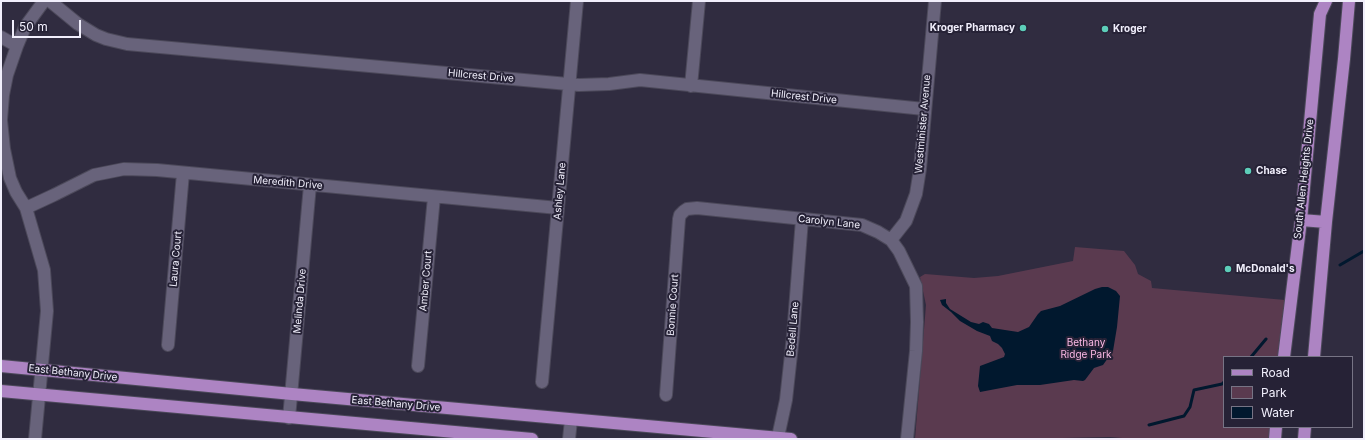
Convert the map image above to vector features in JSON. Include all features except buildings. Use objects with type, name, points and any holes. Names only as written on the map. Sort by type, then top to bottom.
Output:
[{"type":"main road","points":[[1319,1],[1320,14]]},
{"type":"main road","name":"South Allen Heights Drive","points":[[1284,356],[1301,220],[1320,14],[1326,1]]},
{"type":"main road","points":[[1344,1],[1342,30],[1345,48]]},
{"type":"main road","points":[[1314,356],[1326,222],[1349,1]]},
{"type":"main road","points":[[1301,220],[1326,222]]},
{"type":"main road","name":"East Bethany Drive","points":[[1,366],[571,420],[791,439]]},
{"type":"main road","points":[[1,391],[532,439]]},
{"type":"main road","points":[[1275,439],[1276,428]]},
{"type":"main road","points":[[1304,439],[1305,428]]},
{"type":"street","points":[[35,439],[47,311],[44,270],[26,208],[16,192],[10,178],[3,150],[1,120],[3,95],[7,75],[17,46],[25,27],[44,1]]},
{"type":"street","name":"Hillcrest Drive","points":[[50,1],[78,24],[96,35],[127,44],[579,85],[609,84],[640,80],[924,109]]},
{"type":"street","name":"Ashley Lane","points":[[542,382],[577,1]]},
{"type":"street","points":[[691,86],[699,1]]},
{"type":"street","name":"Westminister Avenue","points":[[890,240],[906,221],[916,194],[920,169],[924,109],[935,1]]},
{"type":"street","points":[[1,37],[17,46]]},
{"type":"street","name":"Meredith Drive","points":[[26,208],[94,175],[124,169],[140,169],[558,208]]},
{"type":"street","name":"Laura Court","points":[[168,345],[183,173]]},
{"type":"street","name":"Melinda Drive","points":[[289,418],[310,185]]},
{"type":"street","name":"Amber Court","points":[[418,366],[434,197]]},
{"type":"street","name":"Carolyn Lane","points":[[680,215],[687,209],[698,208],[862,225],[878,232],[890,240],[899,251],[916,286],[916,351],[906,439]]},
{"type":"street","name":"Bonnie Court","points":[[666,395],[680,215]]},
{"type":"street","name":"Bedell Lane","points":[[777,438],[786,400],[802,219]]},
{"type":"street","points":[[569,439],[571,420]]},
{"type":"green space","name":"Bethany Ridge Park","points":[[1075,247],[1124,251],[1135,265],[1138,274],[1151,281],[1152,288],[1285,300],[1278,356],[1223,356],[1223,428],[1270,428],[1269,439],[1134,439],[1110,437],[1053,439],[915,439],[926,305],[920,277],[925,274],[974,278],[998,276],[1073,261]]},
{"type":"water","points":[[1102,287],[1108,287],[1116,291],[1120,296],[1113,351],[1103,365],[1094,368],[1083,381],[1074,380],[1040,385],[1017,385],[980,392],[978,386],[980,366],[1004,357],[1005,354],[998,344],[992,341],[990,336],[977,331],[960,321],[942,305],[940,300],[946,299],[946,303],[950,309],[971,322],[979,324],[983,322],[989,324],[992,328],[1018,332],[1029,327],[1041,311],[1060,306]]},
{"type":"waterway","points":[[1340,265],[1364,251]]},
{"type":"waterway","points":[[1252,356],[1266,339]]},
{"type":"waterway","points":[[1149,425],[1184,416],[1190,407],[1194,390],[1223,383]]},
{"type":"place","name":"Kroger Pharmacy","points":[[1023,28]]},
{"type":"place","name":"Kroger","points":[[1105,29]]},
{"type":"place","name":"Chase","points":[[1248,171]]},
{"type":"place","name":"McDonald's","points":[[1228,269]]}]
